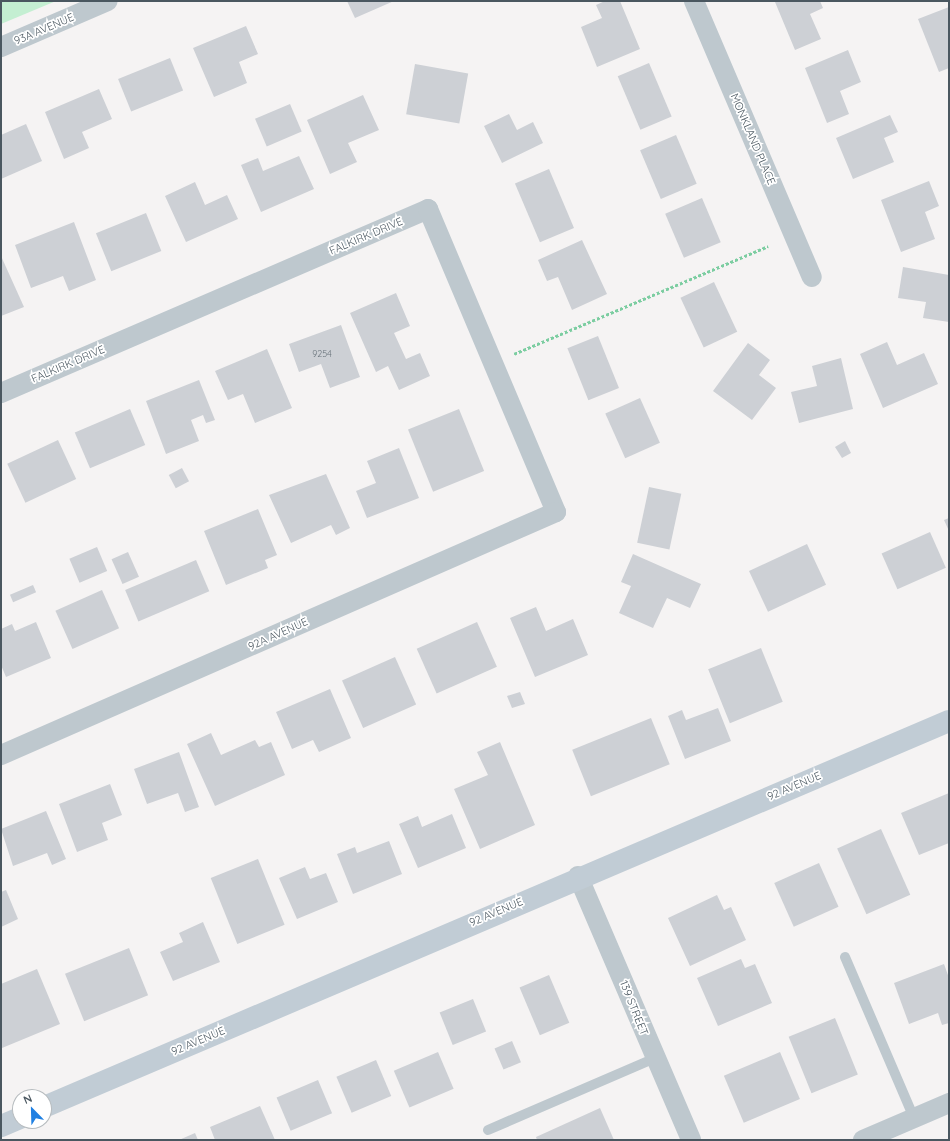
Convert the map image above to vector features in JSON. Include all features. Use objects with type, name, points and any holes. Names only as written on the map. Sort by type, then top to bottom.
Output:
[{"type":"main road","name":"92 AVENUE","points":[[52,1104],[578,876],[949,721]]},
{"type":"main road","points":[[1,1126],[12,1121]]},
{"type":"street","name":"93A AVENUE","points":[[1,47],[108,1]]},
{"type":"street","name":"MONKLAND PLACE","points":[[694,1],[812,277]]},
{"type":"street","name":"FALKIRK DRIVE","points":[[1,393],[428,209],[556,512]]},
{"type":"street","name":"92A AVENUE","points":[[1,755],[556,512]]},
{"type":"street","name":"139 STREET","points":[[578,876],[691,1140]]},
{"type":"street","points":[[863,1140],[949,1103]]},
{"type":"lane","points":[[845,957],[914,1118]]},
{"type":"lane","points":[[488,1130],[655,1058]]},
{"type":"path","points":[[507,358],[768,246]]},
{"type":"green space","points":[[1,1],[56,1],[1,24]]},
{"type":"building","points":[[347,1],[394,1],[355,18]]},
{"type":"building","points":[[605,1],[620,1],[640,49],[597,67],[581,27],[602,18],[596,5]]},
{"type":"building","points":[[820,1],[823,8],[810,14],[821,39],[795,50],[775,2]]},
{"type":"building","points":[[949,7],[949,68],[939,72],[918,19]]},
{"type":"building","points":[[246,26],[258,54],[239,62],[247,83],[214,97],[193,48]]},
{"type":"building","points":[[848,50],[861,82],[840,91],[849,114],[827,123],[805,68]]},
{"type":"building","points":[[170,58],[183,90],[131,111],[118,79]]},
{"type":"building","points":[[649,63],[672,116],[640,130],[618,76]]},
{"type":"building","points":[[415,64],[468,73],[459,124],[406,114]]},
{"type":"building","points":[[99,89],[112,119],[82,132],[89,148],[64,159],[45,112]]},
{"type":"building","points":[[363,95],[379,130],[348,143],[357,162],[330,174],[307,120]]},
{"type":"building","points":[[290,104],[302,132],[267,146],[255,119]]},
{"type":"building","points":[[509,114],[517,130],[533,122],[543,143],[502,163],[484,126]]},
{"type":"building","points":[[890,115],[898,132],[884,138],[894,162],[853,179],[836,138]]},
{"type":"building","points":[[26,124],[42,161],[1,179],[1,135]]},
{"type":"building","points":[[676,135],[697,184],[661,199],[640,150]]},
{"type":"building","points":[[299,156],[314,189],[261,212],[241,165],[258,158],[263,171]]},
{"type":"building","points":[[549,169],[574,228],[540,242],[515,183]]},
{"type":"building","points":[[929,181],[939,206],[925,212],[935,239],[901,252],[881,200]]},
{"type":"building","points":[[195,182],[205,205],[227,195],[238,219],[186,242],[165,196]]},
{"type":"building","points":[[702,198],[721,242],[684,258],[665,214]]},
{"type":"building","points":[[146,213],[161,251],[111,271],[96,233]]},
{"type":"building","points":[[74,222],[96,280],[69,291],[63,276],[31,288],[15,245]]},
{"type":"building","points":[[582,240],[607,294],[572,310],[558,277],[547,281],[538,260]]},
{"type":"building","points":[[1,256],[24,307],[1,316]]},
{"type":"building","points":[[903,267],[949,275],[949,322],[923,318],[926,302],[898,298]]},
{"type":"building","points":[[714,282],[737,332],[704,347],[680,298]]},
{"type":"building","points":[[396,293],[410,326],[394,333],[406,359],[420,353],[430,376],[399,390],[388,366],[376,372],[350,313]]},
{"type":"building","points":[[341,325],[360,377],[330,388],[321,364],[299,372],[289,344]]},
{"type":"building","points":[[598,336],[619,388],[588,400],[567,348]]},
{"type":"building","points":[[887,342],[897,365],[924,353],[938,384],[883,408],[860,354]]},
{"type":"building","points":[[748,343],[770,360],[759,375],[776,388],[752,420],[713,391]]},
{"type":"building","points":[[267,349],[292,408],[255,423],[243,394],[228,400],[215,371]]},
{"type":"building","points":[[841,358],[853,409],[799,423],[791,392],[817,386],[812,366]]},
{"type":"building","points":[[199,380],[215,420],[206,423],[203,415],[191,420],[199,441],[166,454],[146,401]]},
{"type":"building","points":[[640,398],[660,443],[625,458],[605,413]]},
{"type":"building","points":[[130,409],[145,445],[90,468],[75,432]]},
{"type":"building","points":[[459,409],[484,471],[433,492],[408,430]]},
{"type":"building","points":[[58,440],[76,479],[25,503],[7,464]]},
{"type":"building","points":[[845,441],[851,453],[842,458],[835,447]]},
{"type":"building","points":[[399,448],[419,498],[367,518],[356,491],[376,483],[367,461]]},
{"type":"building","points":[[182,468],[189,481],[176,488],[169,475]]},
{"type":"building","points":[[326,474],[350,528],[336,535],[331,525],[291,543],[269,495]]},
{"type":"building","points":[[649,487],[681,494],[669,550],[637,543]]},
{"type":"building","points":[[258,509],[277,555],[265,560],[268,568],[226,585],[204,531]]},
{"type":"building","points":[[949,518],[949,531],[944,520]]},
{"type":"building","points":[[930,532],[946,568],[897,589],[882,554]]},
{"type":"building","points":[[807,544],[826,585],[768,612],[749,571]]},
{"type":"building","points":[[97,547],[107,571],[80,583],[69,559]]},
{"type":"building","points":[[128,552],[139,577],[123,584],[112,559]]},
{"type":"building","points":[[633,554],[701,584],[690,608],[667,598],[653,628],[619,613],[631,586],[621,582]]},
{"type":"building","points":[[196,560],[209,591],[138,621],[125,590]]},
{"type":"building","points":[[33,585],[36,592],[13,602],[10,595]]},
{"type":"building","points":[[102,590],[119,628],[72,649],[55,611]]},
{"type":"building","points":[[536,607],[546,631],[573,619],[588,655],[535,677],[510,618]]},
{"type":"building","points":[[36,622],[51,658],[6,677],[1,665],[1,629],[12,624],[15,631]]},
{"type":"building","points":[[477,622],[497,667],[437,694],[417,649]]},
{"type":"building","points":[[761,648],[783,702],[730,723],[708,669]]},
{"type":"building","points":[[395,657],[416,705],[363,728],[342,681]]},
{"type":"building","points":[[330,689],[351,738],[319,752],[313,740],[292,749],[276,712]]},
{"type":"building","points":[[520,692],[525,704],[512,708],[507,696]]},
{"type":"building","points":[[718,708],[731,741],[685,759],[668,716],[682,710],[686,720]]},
{"type":"building","points":[[651,718],[670,764],[591,796],[572,750]]},
{"type":"building","points":[[211,733],[221,755],[255,740],[259,747],[271,742],[285,775],[215,806],[187,744]]},
{"type":"building","points":[[500,742],[535,825],[480,849],[454,789],[488,775],[477,752]]},
{"type":"building","points":[[179,752],[199,807],[185,812],[178,793],[147,804],[134,769]]},
{"type":"building","points":[[110,784],[122,815],[102,823],[108,840],[77,852],[59,804]]},
{"type":"building","points":[[949,793],[949,843],[919,855],[901,813]]},
{"type":"building","points":[[46,811],[66,859],[52,865],[47,853],[13,866],[1,829]]},
{"type":"building","points":[[452,814],[466,848],[418,868],[399,824],[418,816],[422,827]]},
{"type":"building","points":[[881,829],[910,895],[866,914],[837,849]]},
{"type":"building","points":[[389,841],[402,874],[353,894],[337,854],[355,847],[357,853]]},
{"type":"building","points":[[258,859],[285,925],[237,944],[211,878]]},
{"type":"building","points":[[819,863],[839,907],[794,927],[774,883]]},
{"type":"building","points":[[305,867],[310,879],[326,873],[338,902],[297,919],[279,878]]},
{"type":"building","points":[[6,890],[18,919],[1,927],[1,892]]},
{"type":"building","points":[[717,895],[724,910],[731,907],[746,940],[690,966],[668,918]]},
{"type":"building","points":[[203,922],[220,962],[173,981],[160,952],[183,942],[179,933]]},
{"type":"building","points":[[129,948],[148,995],[84,1021],[65,974]]},
{"type":"building","points":[[741,959],[745,968],[755,964],[772,1003],[718,1026],[697,978]]},
{"type":"building","points":[[944,964],[949,978],[949,1023],[942,1025],[938,1013],[909,1024],[894,983]]},
{"type":"building","points":[[37,969],[60,1024],[2,1048],[1,984]]},
{"type":"building","points":[[549,975],[569,1023],[540,1035],[520,988]]},
{"type":"building","points":[[473,999],[486,1031],[453,1045],[440,1012]]},
{"type":"building","points":[[835,1018],[858,1075],[811,1093],[789,1037]]},
{"type":"building","points":[[512,1041],[521,1062],[503,1070],[495,1048]]},
{"type":"building","points":[[438,1052],[454,1089],[409,1108],[394,1071]]},
{"type":"building","points":[[780,1052],[800,1099],[744,1123],[724,1076]]},
{"type":"building","points":[[376,1060],[391,1096],[352,1113],[336,1077]]},
{"type":"building","points":[[318,1080],[332,1113],[291,1131],[277,1098]]},
{"type":"building","points":[[260,1106],[275,1140],[215,1140],[210,1127]]},
{"type":"building","points":[[600,1108],[614,1140],[537,1140],[536,1137]]},
{"type":"building","points":[[195,1133],[198,1140],[179,1140]]}]
